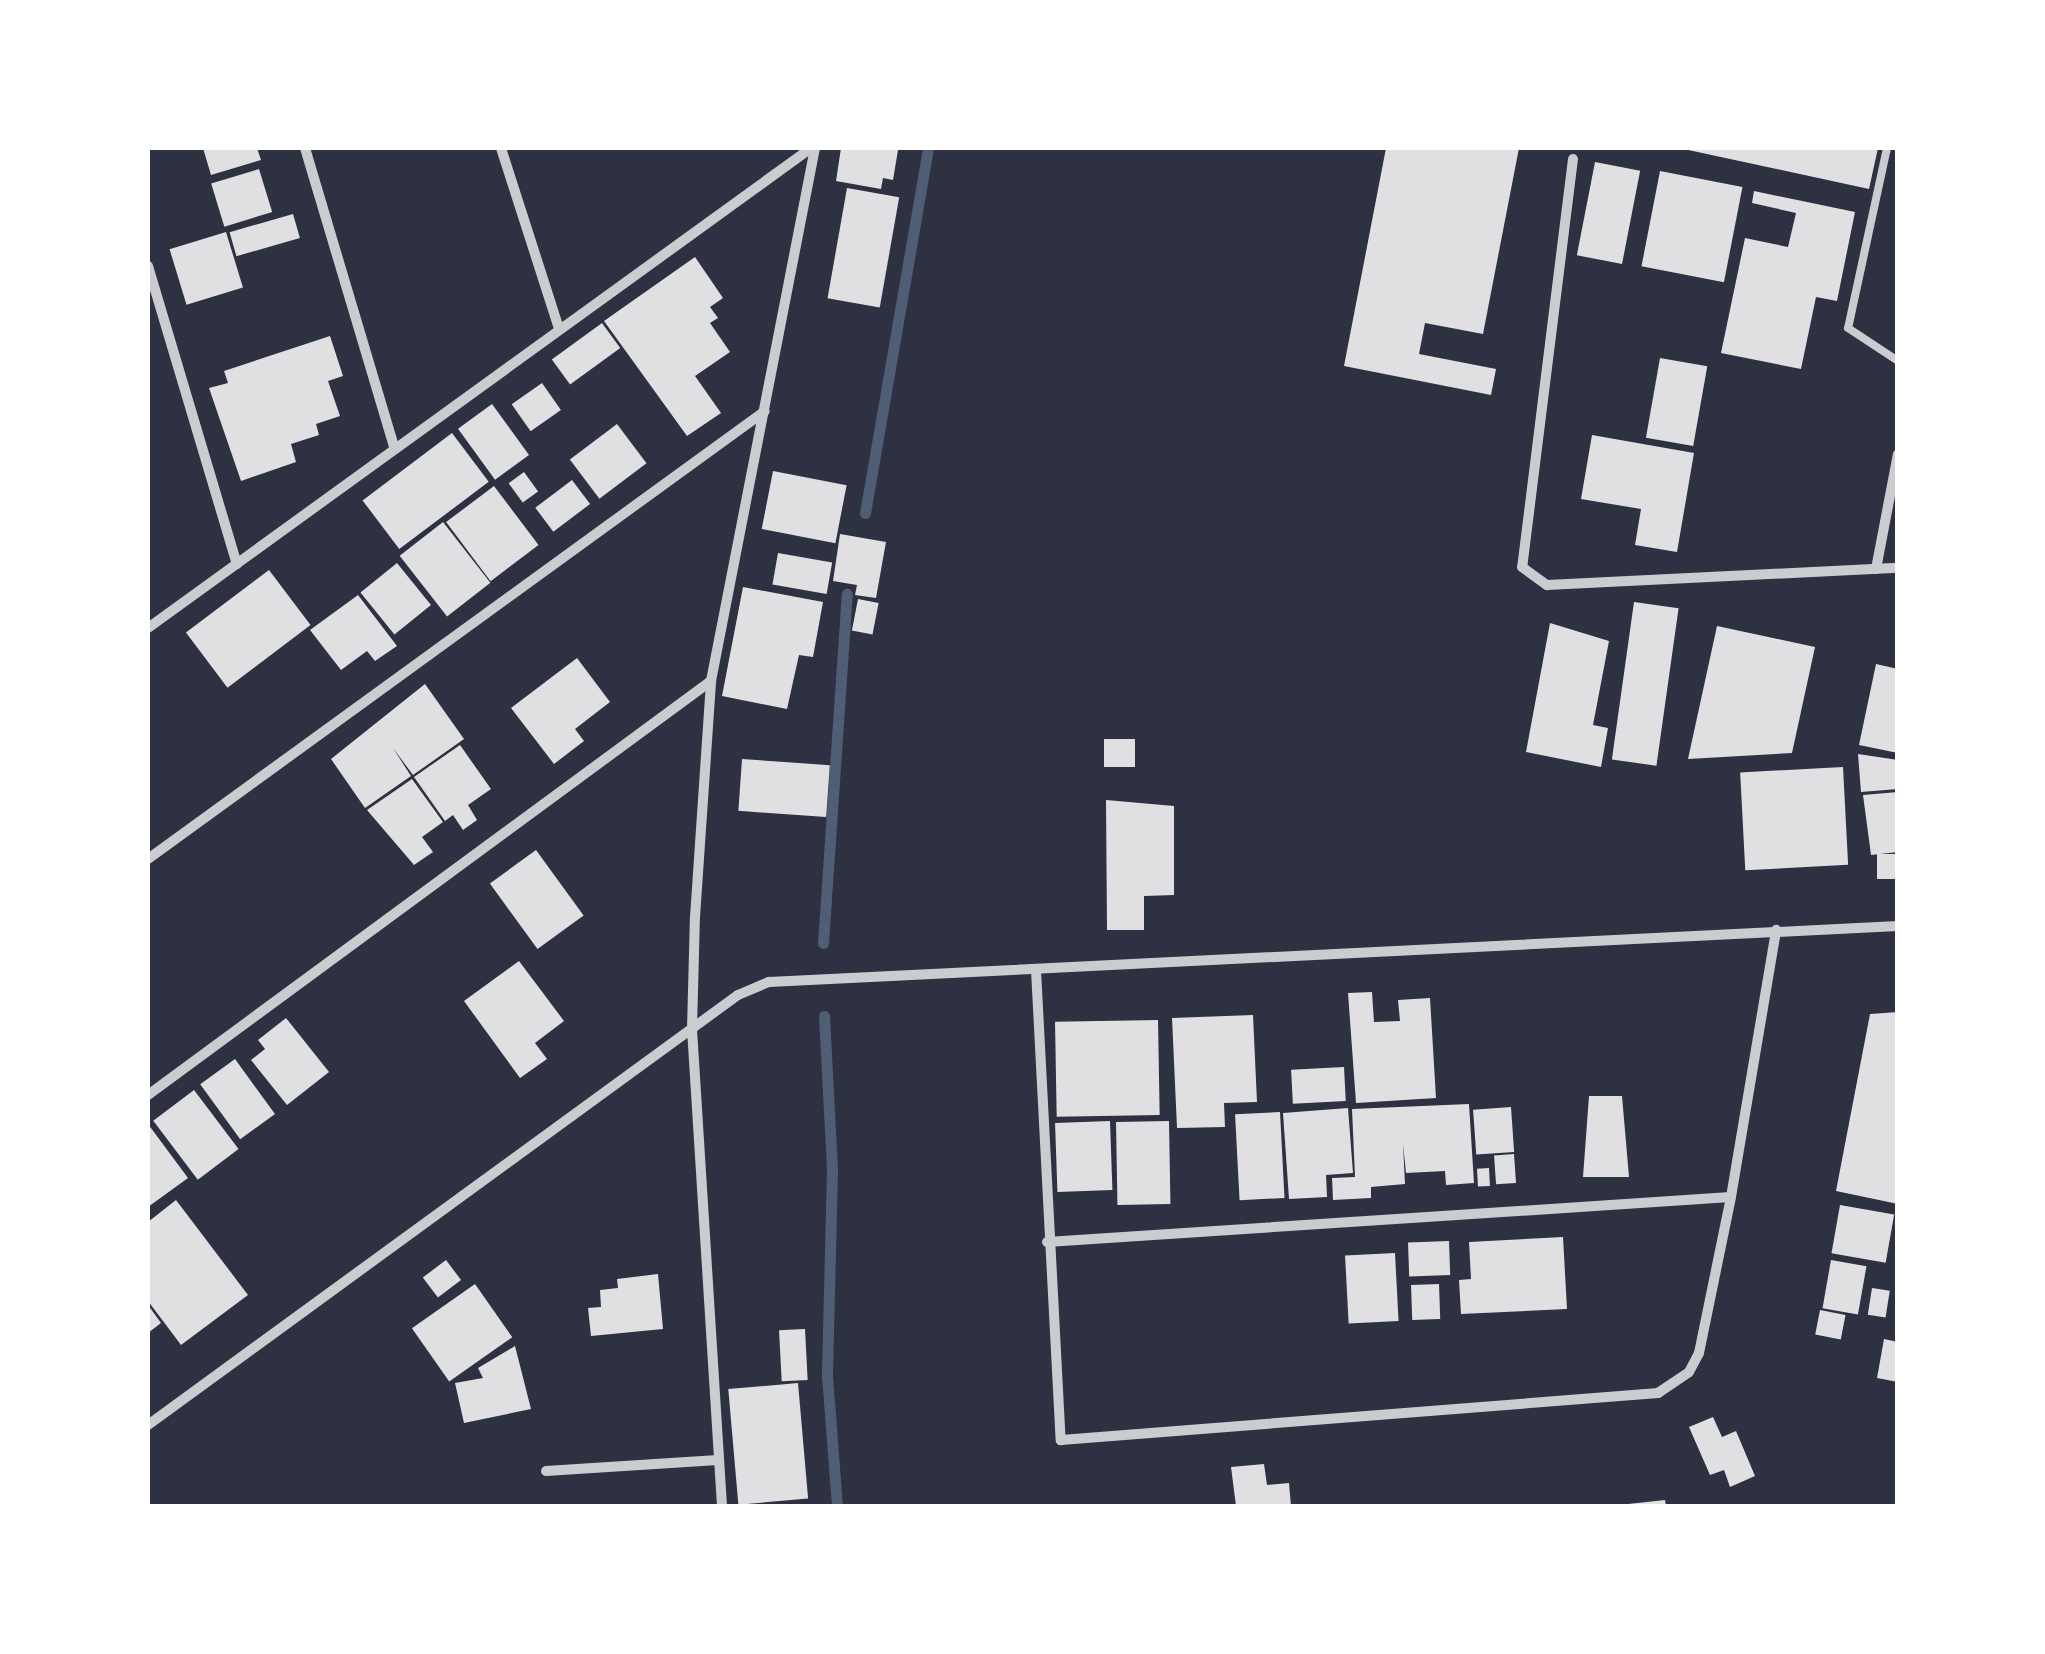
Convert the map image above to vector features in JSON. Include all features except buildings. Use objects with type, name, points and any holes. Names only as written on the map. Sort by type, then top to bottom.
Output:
[{"type":"street","points":[[304,148],[394,447]]},
{"type":"street","points":[[502,148],[559,329]]},
{"type":"street","points":[[148,628],[813,148]]},
{"type":"street","points":[[722,1506],[692,1029],[712,681],[813,148]]},
{"type":"street","points":[[1573,159],[1522,566],[1547,585],[1898,568]]},
{"type":"street","points":[[148,266],[237,564]]},
{"type":"street","points":[[148,859],[766,411]]},
{"type":"street","points":[[1876,569],[1898,454]]},
{"type":"street","points":[[148,1096],[712,681]]},
{"type":"street","points":[[148,1425],[692,1029],[769,982],[1898,926]]},
{"type":"street","points":[[1036,970],[1047,1242],[1061,1440],[1658,1393],[1689,1372],[1699,1353],[1731,1197],[1776,930]]},
{"type":"street","points":[[1047,1242],[1731,1197]]},
{"type":"street","points":[[546,1471],[718,1460]]},
{"type":"lane","points":[[1888,148],[1848,328],[1898,362]]},
{"type":"waterway","points":[[865,513],[928,148]]},
{"type":"waterway","points":[[823,943],[847,594]]},
{"type":"waterway","points":[[824,1016],[832,1169],[827,1376],[837,1506]]}]
